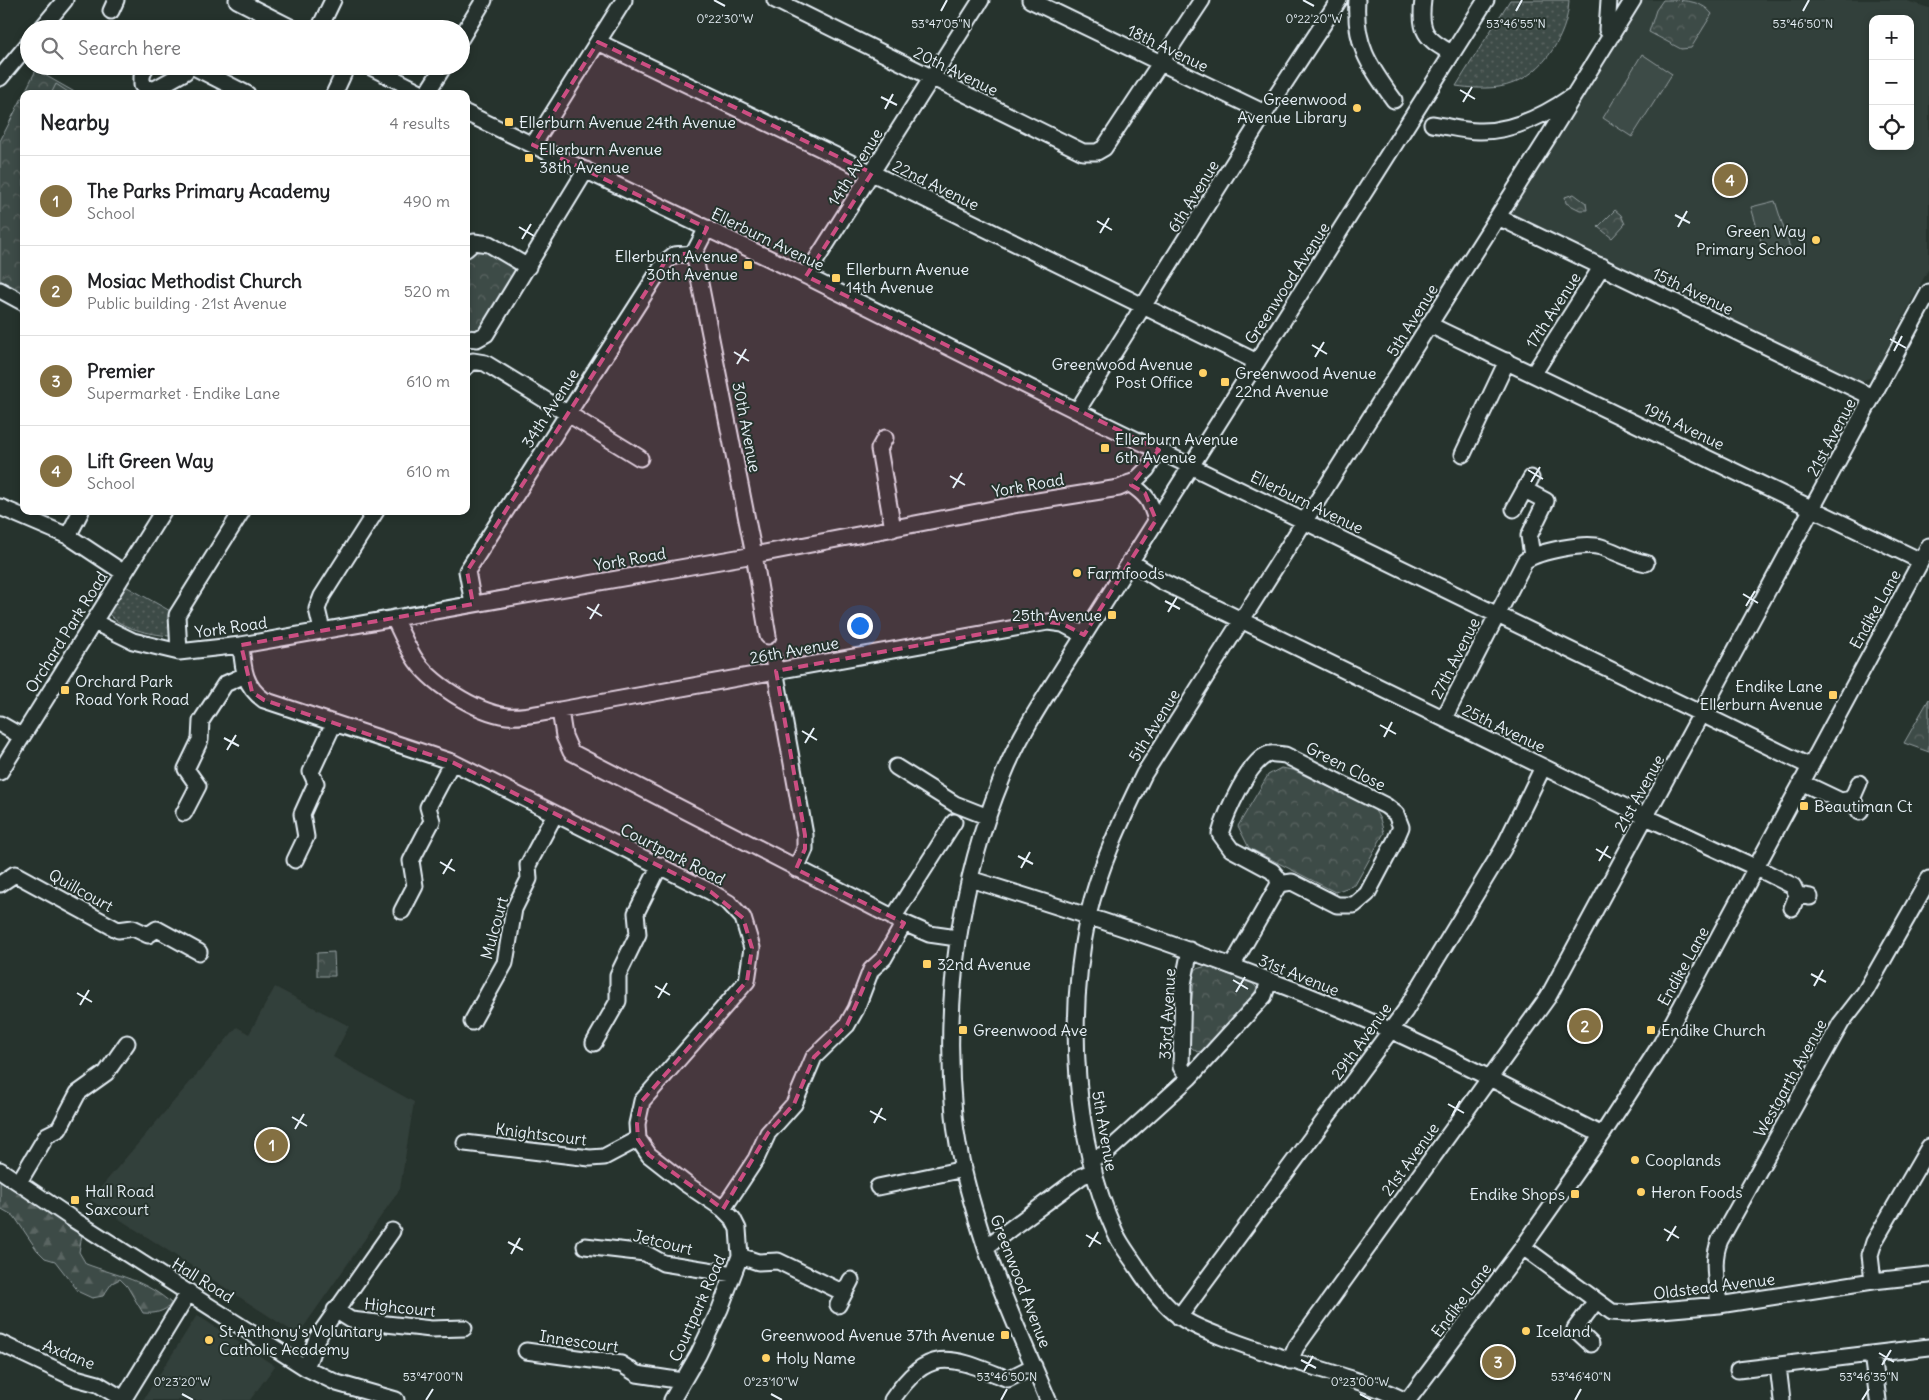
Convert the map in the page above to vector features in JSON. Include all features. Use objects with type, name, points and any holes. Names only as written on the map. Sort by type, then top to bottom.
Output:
[{"type":"street","points":[[48,20],[65,0]]},
{"type":"street","points":[[237,0],[276,20]]},
{"type":"street","points":[[323,20],[333,0]]},
{"type":"street","points":[[470,23],[484,0]]},
{"type":"street","points":[[533,144],[624,0]]},
{"type":"street","name":"20th Avenue","points":[[775,0],[1083,152],[1096,152],[1104,148],[1160,64]]},
{"type":"street","name":"14th Avenue","points":[[806,276],[981,0]]},
{"type":"street","name":"18th Avenue","points":[[1030,0],[1160,64],[1265,112]]},
{"type":"street","points":[[1160,64],[1202,0]]},
{"type":"street","points":[[1358,0],[1356,26],[1369,67],[1394,100]]},
{"type":"street","points":[[1423,0],[1421,17],[1424,32],[1435,44],[1452,53]]},
{"type":"street","name":"Greenwood Avenue","points":[[1048,1400],[986,1247],[964,1169],[954,1116],[950,1044],[957,938],[970,879],[988,817],[1003,775],[1022,736],[1084,634],[1486,0]]},
{"type":"street","points":[[1609,0],[1607,30],[1612,35]]},
{"type":"street","name":"5th Avenue","points":[[1404,1400],[1373,1385],[1252,1349],[1179,1317],[1147,1281],[1116,1234],[1092,1165],[1082,1116],[1077,1059],[1079,986],[1088,915],[1111,848],[1144,774],[1548,139],[1633,0]]},
{"type":"street","points":[[1335,6],[1356,16]]},
{"type":"street","name":"6th Avenue","points":[[1077,411],[1144,308],[1265,112],[1335,6]]},
{"type":"street","name":"22nd Avenue","points":[[598,42],[872,173],[1257,362]]},
{"type":"street","points":[[0,78],[20,54]]},
{"type":"street","points":[[142,75],[142,85],[153,90],[180,75]]},
{"type":"street","points":[[208,75],[239,90]]},
{"type":"street","points":[[336,90],[343,75]]},
{"type":"street","points":[[387,75],[417,90]]},
{"type":"street","points":[[428,90],[438,75]]},
{"type":"street","points":[[1432,124],[1477,132],[1501,129],[1529,120],[1557,107],[1577,93]]},
{"type":"street","name":"Ellerburn Avenue","points":[[470,115],[806,276],[1077,411],[1809,766]]},
{"type":"street","points":[[1529,120],[1548,139]]},
{"type":"street","points":[[470,339],[478,340],[486,334],[586,170]]},
{"type":"street","name":"15th Avenue","points":[[1498,217],[1872,397]]},
{"type":"street","points":[[694,253],[707,228]]},
{"type":"street","points":[[470,246],[474,242],[489,244],[528,267]]},
{"type":"street","name":"34th Avenue","points":[[473,604],[467,571],[665,262],[674,255],[694,253]]},
{"type":"street","name":"30th Avenue","points":[[694,253],[754,555],[768,636]]},
{"type":"street","name":"17th Avenue","points":[[1534,373],[1602,266]]},
{"type":"street","points":[[0,290],[20,301]]},
{"type":"street","name":"21st Avenue","points":[[1290,1361],[1296,1347],[1548,996],[1929,292]]},
{"type":"street","name":"19th Avenue","points":[[1430,325],[1534,373],[1921,561]]},
{"type":"street","points":[[470,362],[472,360],[485,363],[640,458]]},
{"type":"street","points":[[1463,454],[1507,361]]},
{"type":"street","points":[[885,438],[879,449],[893,528]]},
{"type":"street","name":"York Road","points":[[94,622],[133,641],[179,652],[241,645],[754,555],[1019,504],[1119,488],[1129,484],[1147,469],[1159,450]]},
{"type":"street","points":[[1129,484],[1145,493],[1152,504],[1156,520]]},
{"type":"street","points":[[1514,509],[1528,484],[1546,501],[1529,536],[1532,556],[1542,552],[1594,546],[1629,560],[1646,563]]},
{"type":"street","points":[[0,507],[68,536],[124,573]]},
{"type":"street","points":[[68,536],[79,515]]},
{"type":"street","name":"Orchard Park Road","points":[[0,772],[160,515]]},
{"type":"street","points":[[179,652],[177,615],[240,515]]},
{"type":"street","points":[[322,630],[317,608],[322,596],[373,515]]},
{"type":"street","name":"Endike Lane","points":[[1408,1400],[1523,1247],[1602,1135],[1660,1044],[1757,868],[1809,766],[1929,546]]},
{"type":"street","name":"27th Avenue","points":[[1444,718],[1519,570],[1532,556]]},
{"type":"street","name":"25th Avenue","points":[[1130,561],[1161,581],[1242,618],[1543,767],[1793,886],[1800,900]]},
{"type":"street","name":"26th Avenue","points":[[394,618],[413,657],[428,675],[455,695],[480,708],[508,716],[560,710],[774,665],[1048,622],[1063,624],[1084,634]]},
{"type":"street","name":"Courtpark Road","points":[[241,645],[245,675],[252,692],[264,700],[452,762],[660,865],[729,903],[743,918],[752,948],[747,981],[642,1102],[637,1124],[638,1139],[649,1155],[686,1184],[723,1209],[733,1219],[738,1229],[740,1256],[702,1347],[672,1400]]},
{"type":"street","points":[[774,665],[805,836],[805,849],[796,869]]},
{"type":"street","points":[[184,812],[198,786],[186,769],[200,740],[201,721],[225,684],[245,675]]},
{"type":"street","points":[[560,710],[564,736],[570,752],[898,920],[929,934],[957,938]]},
{"type":"street","points":[[0,724],[21,736]]},
{"type":"street","points":[[294,860],[306,836],[302,814],[316,783],[311,772],[334,724]]},
{"type":"street","name":"Green Close","points":[[1269,754],[1285,755],[1386,806],[1399,820],[1401,827],[1392,848],[1367,894],[1354,905],[1337,905],[1292,882],[1279,884],[1277,877],[1272,871],[1231,849],[1220,834],[1225,815],[1256,762],[1269,754]]},
{"type":"street","points":[[402,911],[415,886],[411,861],[432,821],[428,807],[452,762]]},
{"type":"street","points":[[896,767],[955,804],[988,817]]},
{"type":"street","name":"29th Avenue","points":[[1179,1317],[1391,1031],[1503,849],[1543,767]]},
{"type":"street","points":[[1801,782],[1841,801],[1856,805],[1859,783]]},
{"type":"street","name":"Mulcourt","points":[[472,1022],[505,963],[514,909],[528,878],[528,865],[555,814]]},
{"type":"street","points":[[723,1209],[756,1159],[768,1133],[794,1104],[814,1057],[847,1025],[856,1009],[871,970],[884,958],[898,920],[953,830]]},
{"type":"street","points":[[594,1043],[618,1002],[618,975],[638,934],[636,913],[660,865]]},
{"type":"street","name":"Quillcourt","points":[[0,884],[15,874],[118,930],[133,928],[148,935],[157,928],[199,952]]},
{"type":"street","name":"31st Avenue","points":[[970,879],[1088,915],[1232,966],[1391,1031],[1490,1078],[1602,1135]]},
{"type":"street","name":"Westgarth Avenue","points":[[1720,1304],[1714,1262],[1715,1251],[1720,1240],[1841,1023],[1865,992],[1929,879]]},
{"type":"street","points":[[1232,966],[1279,884]]},
{"type":"street","name":"33rd Avenue","points":[[1189,1078],[1181,1067],[1183,984],[1190,950]]},
{"type":"street","name":"33rd Avenue","points":[[986,1247],[1082,1176],[1189,1078],[1264,996],[1269,981]]},
{"type":"street","points":[[19,1182],[46,1135],[59,1129],[78,1093],[106,1073],[127,1043]]},
{"type":"street","name":"Knightscourt","points":[[465,1142],[590,1158],[604,1157],[638,1139]]},
{"type":"street","points":[[1872,1281],[1870,1255],[1874,1242],[1929,1147]]},
{"type":"street","points":[[878,1187],[964,1169]]},
{"type":"street","name":"Hall Road","points":[[0,1170],[71,1218],[306,1368],[337,1383],[396,1400]]},
{"type":"street","points":[[306,1368],[317,1338],[392,1231]]},
{"type":"street","name":"Jetcourt","points":[[584,1246],[646,1253],[663,1263],[733,1274]]},
{"type":"street","name":"Oldstead Avenue","points":[[1523,1247],[1612,1312],[1627,1314],[1720,1304],[1872,1281],[1929,1275]]},
{"type":"street","points":[[740,1256],[758,1262],[778,1261],[845,1293]]},
{"type":"street","points":[[123,1400],[189,1292]]},
{"type":"street","points":[[1591,1344],[1575,1329],[1596,1301]]},
{"type":"street","name":"Highcourt","points":[[335,1310],[351,1320],[431,1329],[464,1328]]},
{"type":"street","name":"Axdane","points":[[0,1343],[72,1377],[98,1384],[123,1400]]},
{"type":"street","points":[[1738,1370],[1929,1347]]},
{"type":"street","name":"Innescourt","points":[[526,1351],[622,1364],[636,1374],[683,1381]]},
{"type":"street","points":[[1872,1354],[1878,1400]]},
{"type":"street","points":[[892,1400],[903,1384],[920,1367],[938,1360],[961,1361],[1008,1379],[1034,1366]]},
{"type":"street","points":[[1778,1366],[1782,1400]]},
{"type":"highlighted area","points":[[598,42],[872,173],[806,276],[1159,450],[1131,485],[1145,493],[1156,520],[1084,635],[1063,624],[1048,622],[776,671],[805,835],[805,849],[796,869],[904,923],[884,958],[871,970],[847,1025],[814,1057],[794,1104],[768,1133],[723,1209],[649,1155],[638,1139],[637,1124],[642,1101],[747,981],[752,948],[743,918],[711,892],[452,762],[264,700],[252,692],[241,645],[473,604],[467,571],[665,262],[674,255],[694,253],[707,228],[533,145]]},
{"type":"shaded area","points":[[1643,0],[1904,0],[1929,8],[1929,268],[1872,377],[1856,383],[1510,214]]},
{"type":"shaded area","points":[[275,987],[349,1026],[333,1057],[414,1102],[400,1189],[298,1335],[90,1200],[237,1027],[249,1034]]},
{"type":"shaded area","name":"St Anthony's Voluntary Catholic Academy","points":[[197,1315],[275,1366],[250,1400],[143,1400]]},
{"type":"green space","points":[[1510,0],[1569,0],[1563,29],[1557,43],[1538,67],[1527,76],[1513,83],[1488,88],[1456,86]]},
{"type":"green space","points":[[1663,0],[1697,3],[1708,9],[1712,14],[1691,48],[1681,49],[1649,32],[1656,10]]},
{"type":"green space","points":[[1642,54],[1672,74],[1632,137],[1603,118]]},
{"type":"green space","points":[[34,75],[45,75],[71,90],[26,90]]},
{"type":"green space","points":[[56,84],[65,90],[53,90]]},
{"type":"green space","points":[[20,102],[20,292],[0,280],[0,141]]},
{"type":"green space","points":[[1574,194],[1586,203],[1587,210],[1580,210],[1566,203],[1565,197]]},
{"type":"green space","points":[[1775,201],[1790,248],[1765,255],[1751,207]]},
{"type":"green space","points":[[1615,210],[1621,215],[1625,224],[1612,238],[1598,227]]},
{"type":"green space","points":[[480,246],[517,269],[478,332],[470,332],[470,252]]},
{"type":"green space","points":[[122,584],[172,612],[173,630],[169,636],[129,627],[109,614],[109,605]]},
{"type":"green space","points":[[1929,699],[1929,752],[1904,743]]},
{"type":"green space","points":[[1281,768],[1293,770],[1374,809],[1380,819],[1384,833],[1355,885],[1335,892],[1249,848],[1238,826],[1268,775]]},
{"type":"green space","points":[[334,952],[335,976],[317,976],[317,953]]},
{"type":"green space","points":[[1207,966],[1253,984],[1257,988],[1251,999],[1206,1050],[1197,1052],[1186,1043],[1194,982],[1192,980],[1196,969]]},
{"type":"green space","points":[[0,1178],[82,1234],[79,1252],[86,1264],[142,1284],[172,1304],[159,1312],[143,1313],[127,1286],[120,1279],[112,1283],[103,1296],[92,1298],[79,1292],[55,1261],[45,1258],[37,1250],[14,1216],[0,1208]]},
{"type":"place","name":"Greenwood Avenue Library","points":[[1357,108]]},
{"type":"place","name":"Ellerburn Avenue 24th Avenue","points":[[509,122]]},
{"type":"place","name":"Ellerburn Avenue 38th Avenue","points":[[529,158]]},
{"type":"place","name":"Lift Green Way","points":[[1730,180]]},
{"type":"place","name":"Green Way Primary School","points":[[1816,240]]},
{"type":"place","name":"Ellerburn Avenue 30th Avenue","points":[[748,265]]},
{"type":"place","name":"Ellerburn Avenue 14th Avenue","points":[[836,278]]},
{"type":"place","name":"Greenwood Avenue Post Office","points":[[1203,373]]},
{"type":"place","name":"Greenwood Avenue 22nd Avenue","points":[[1225,382]]},
{"type":"place","name":"Ellerburn Avenue 6th Avenue","points":[[1105,448]]},
{"type":"place","name":"Farmfoods","points":[[1077,573]]},
{"type":"place","name":"25th Avenue","points":[[1112,615]]},
{"type":"place","name":"Orchard Park Road York Road","points":[[65,690]]},
{"type":"place","name":"Endike Lane Ellerburn Avenue","points":[[1833,695]]},
{"type":"place","name":"Beautiman Ct","points":[[1804,806]]},
{"type":"place","name":"32nd Avenue","points":[[927,964]]},
{"type":"place","name":"Mosiac Methodist Church","points":[[1585,1026]]},
{"type":"place","name":"Greenwood Ave","points":[[963,1030]]},
{"type":"place","name":"Endike Church","points":[[1651,1030]]},
{"type":"place","name":"The Parks Primary Academy","points":[[272,1145]]},
{"type":"place","name":"Cooplands","points":[[1635,1160]]},
{"type":"place","name":"Heron Foods","points":[[1641,1192]]},
{"type":"place","name":"Endike Shops","points":[[1575,1194]]},
{"type":"place","name":"Hall Road Saxcourt","points":[[75,1200]]},
{"type":"place","name":"Iceland","points":[[1526,1331]]},
{"type":"place","name":"Greenwood Avenue 37th Avenue","points":[[1005,1335]]},
{"type":"place","name":"St Anthony's Voluntary Catholic Academy","points":[[209,1340]]},
{"type":"place","name":"Holy Name","points":[[766,1358]]},
{"type":"place","name":"Premier","points":[[1498,1362]]}]
